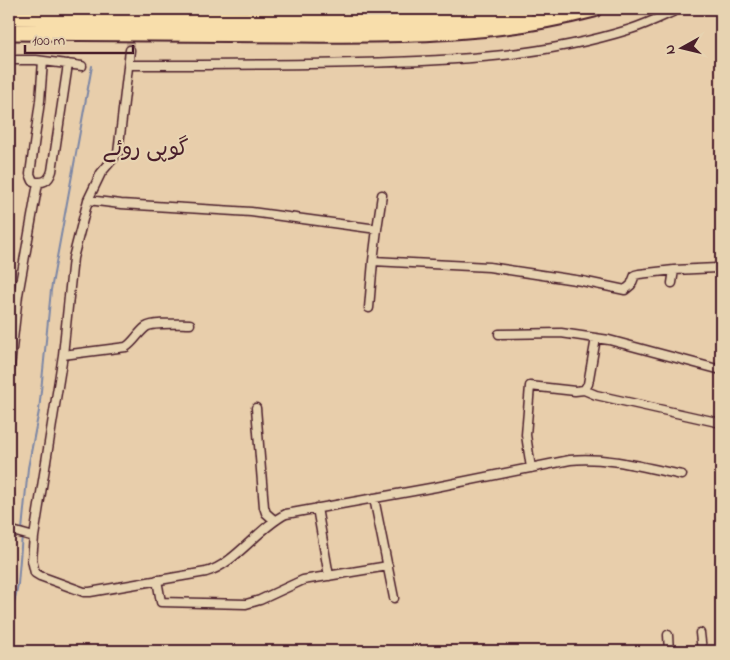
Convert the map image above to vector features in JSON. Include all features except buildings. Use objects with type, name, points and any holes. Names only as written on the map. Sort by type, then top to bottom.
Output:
[{"type":"highway","points":[[9,17],[405,20],[476,16],[526,9]]},
{"type":"highway","points":[[9,32],[429,34],[509,26],[594,9]]},
{"type":"street","points":[[128,66],[440,61],[516,55],[562,47],[610,35],[633,28],[679,9]]},
{"type":"street","points":[[130,50],[118,153],[101,173],[88,200],[73,258],[63,355],[28,535],[35,573],[90,592],[211,570],[243,547],[274,520],[286,514],[570,460],[592,458],[682,475]]},
{"type":"street","points":[[9,60],[43,61],[82,66]]},
{"type":"street","points":[[43,61],[40,101],[30,174],[33,181],[38,183],[45,182],[50,178],[52,171],[68,64]]},
{"type":"street","points":[[9,376],[18,295],[38,183]]},
{"type":"street","points":[[369,308],[382,195]]},
{"type":"street","points":[[88,200],[252,212],[377,229]]},
{"type":"street","points":[[373,261],[435,263],[489,268],[582,281],[621,290],[628,288],[635,275],[639,274],[717,268]]},
{"type":"street","points":[[672,283],[674,270]]},
{"type":"street","points":[[63,355],[126,347],[144,329],[151,325],[190,324]]},
{"type":"street","points":[[499,334],[561,333],[596,338],[634,346],[721,370]]},
{"type":"street","points":[[584,390],[588,384],[596,338]]},
{"type":"street","points":[[532,468],[526,435],[530,386],[575,391],[584,390],[596,395],[721,423]]},
{"type":"street","points":[[256,408],[264,508],[266,513],[274,520]]},
{"type":"street","points":[[374,498],[394,598]]},
{"type":"street","points":[[317,508],[328,576]]},
{"type":"street","points":[[9,530],[28,535]]},
{"type":"street","points":[[157,580],[161,602],[239,604],[260,600],[303,580],[388,566]]},
{"type":"street","points":[[700,633],[702,651]]},
{"type":"street","points":[[668,635],[669,651]]},
{"type":"waterway","points":[[22,530],[28,468],[39,411],[51,290],[92,66]]},
{"type":"waterway","points":[[9,627],[18,584],[22,535]]},
{"type":"waterway","points":[[9,644],[13,651]]},
{"type":"tunnel","points":[[130,31],[130,50]]},
{"type":"district","name":"گوپی روئے","points":[[146,150]]}]
